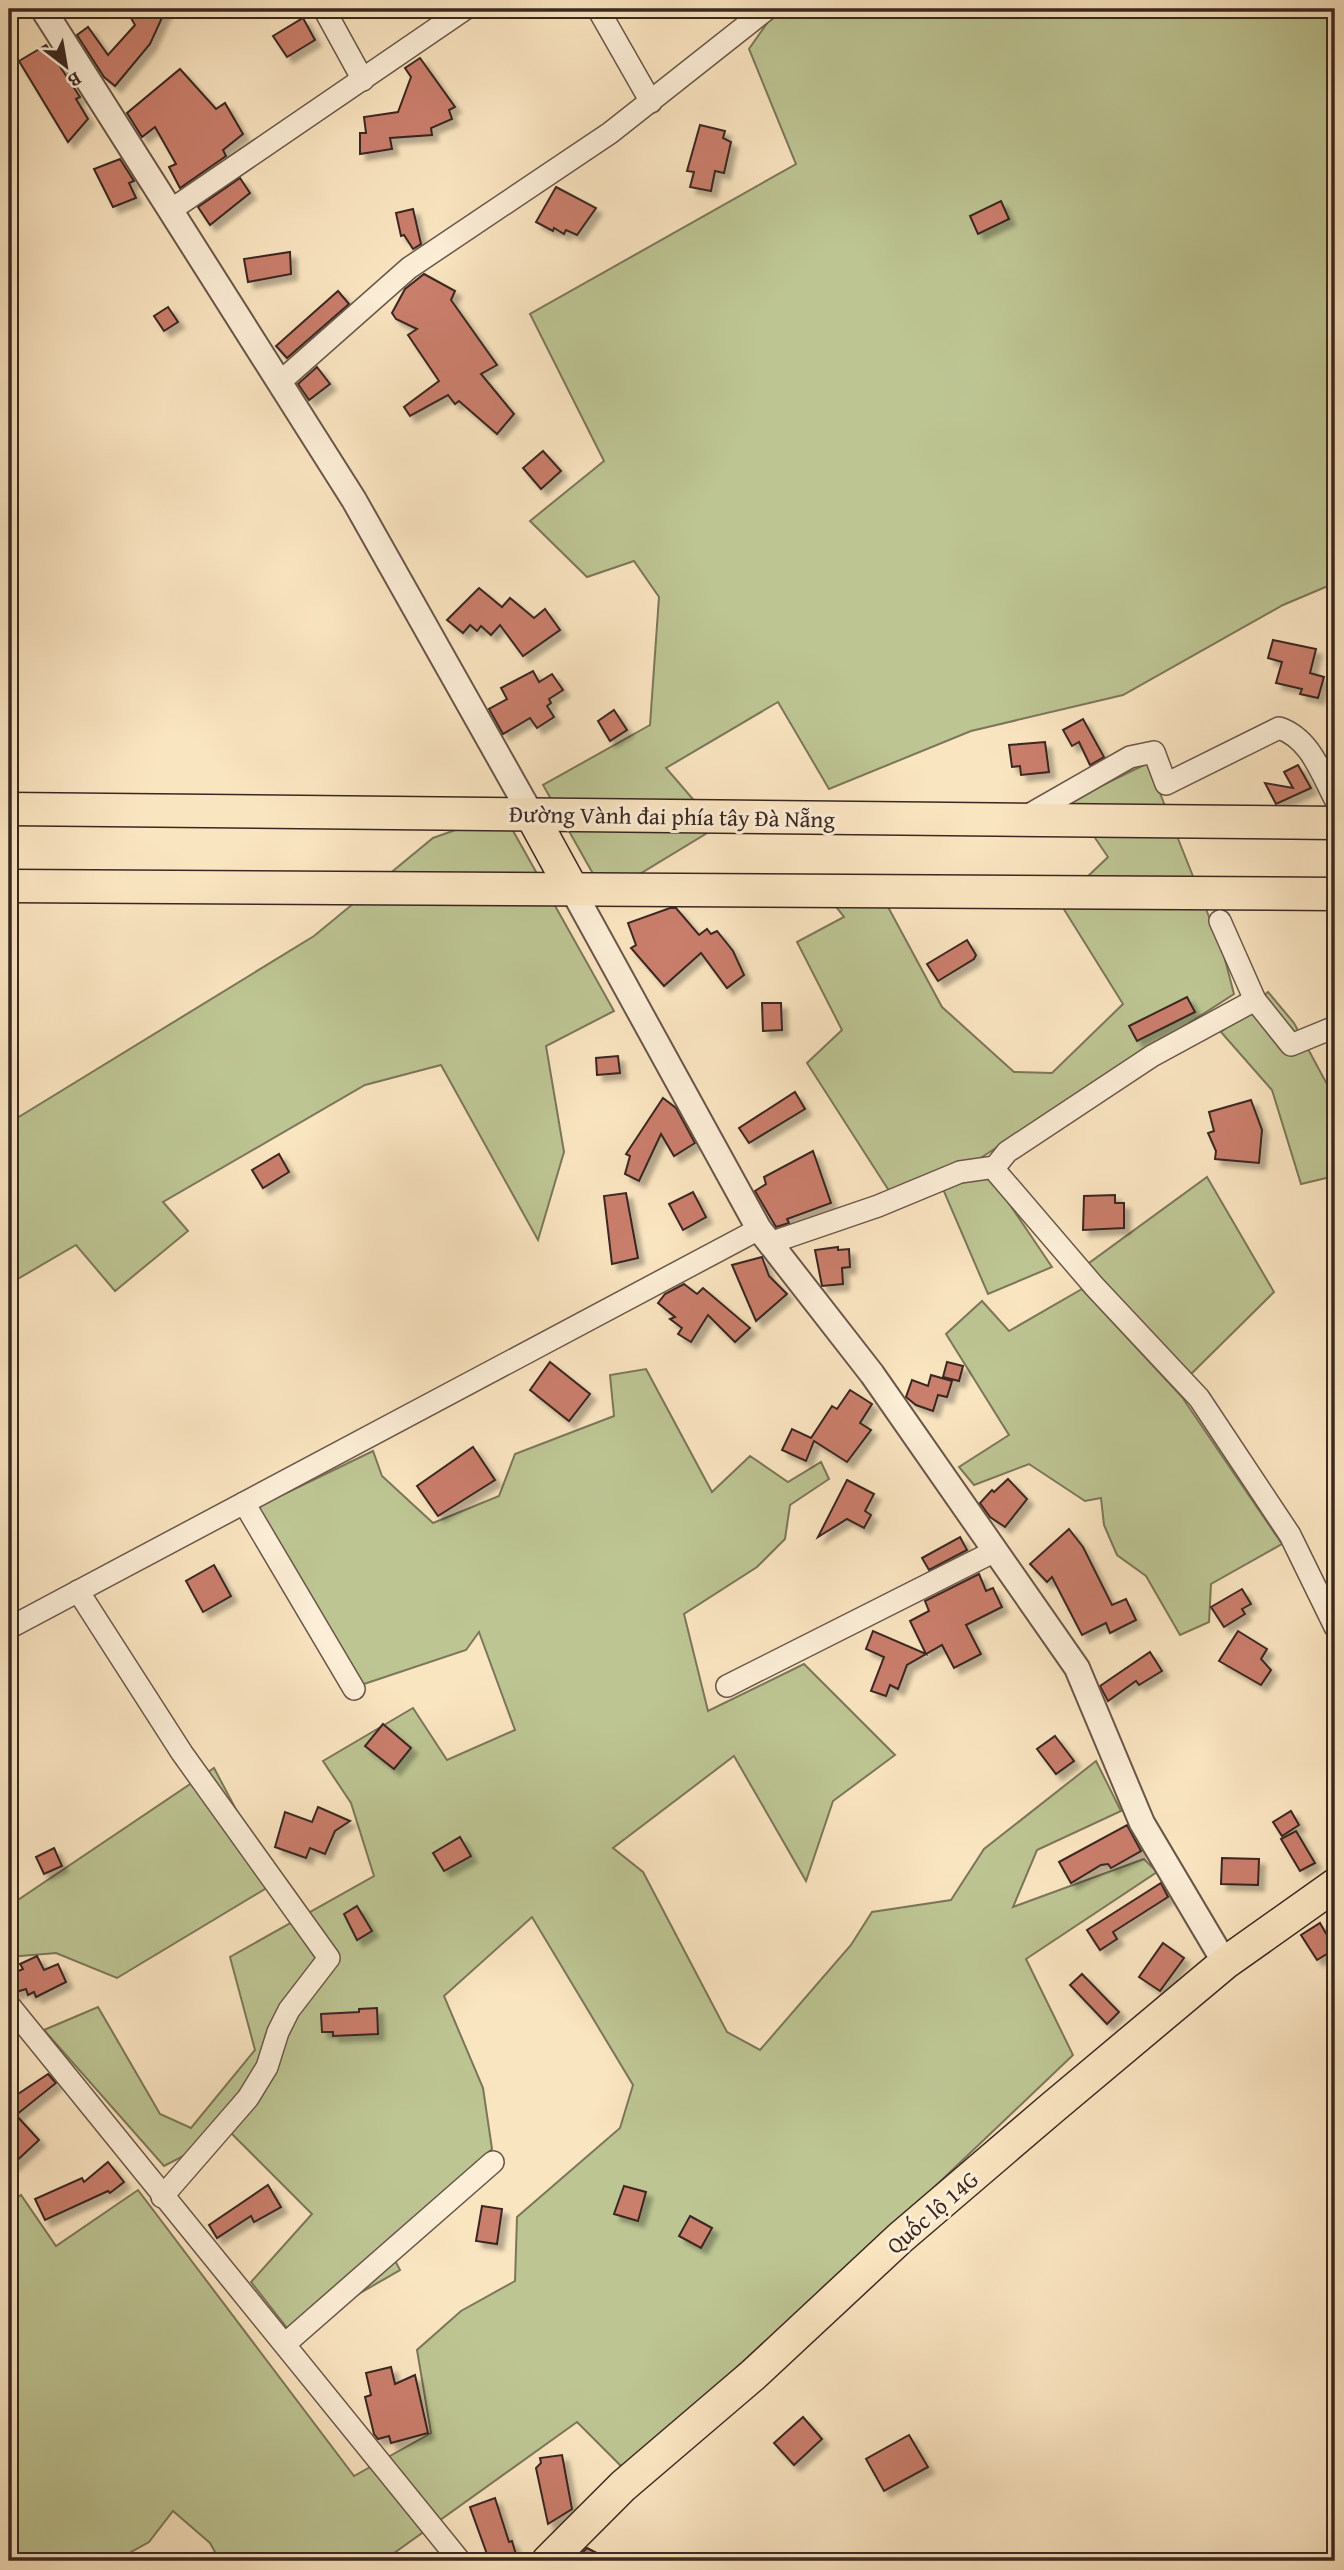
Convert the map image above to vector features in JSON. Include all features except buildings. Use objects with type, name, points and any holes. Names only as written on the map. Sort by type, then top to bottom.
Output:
[{"type":"main road","name":"Đường Vành đai phía tây Đà Nẵng","points":[[9,809],[1335,823]]},
{"type":"main road","points":[[531,814],[572,889]]},
{"type":"main road","points":[[9,886],[1335,894]]},
{"type":"main road","name":"Quốc lộ 14G","points":[[548,2561],[623,2486],[753,2375],[900,2238],[1226,1963],[1335,1885]]},
{"type":"street","points":[[43,9],[355,500],[531,814]]},
{"type":"street","points":[[324,9],[363,80]]},
{"type":"street","points":[[171,210],[465,9]]},
{"type":"street","points":[[598,9],[652,102]]},
{"type":"street","points":[[280,382],[409,268],[652,102],[767,9]]},
{"type":"street","points":[[1020,820],[1130,757],[1154,752],[1166,784],[1279,728],[1294,733],[1306,746],[1335,799]]},
{"type":"street","points":[[572,889],[764,1236],[872,1374],[1077,1668],[1142,1823],[1226,1963]]},
{"type":"street","points":[[1220,921],[1255,1000],[1291,1045],[1335,1027]]},
{"type":"street","points":[[9,1628],[244,1503],[764,1236],[878,1206],[960,1172],[995,1167],[1007,1152],[1152,1056],[1255,1000]]},
{"type":"street","points":[[995,1167],[998,1174],[1094,1286],[1199,1398],[1290,1535],[1335,1627]]},
{"type":"street","points":[[244,1503],[354,1689]]},
{"type":"street","points":[[727,1686],[995,1551]]},
{"type":"street","points":[[78,1591],[182,1753],[329,1958],[289,2010],[278,2032],[267,2067],[248,2098],[162,2197]]},
{"type":"street","points":[[9,2005],[162,2197],[460,2561]]},
{"type":"street","points":[[285,2344],[493,2162]]},
{"type":"green space","points":[[777,9],[1335,9],[1335,583],[1283,605],[1123,695],[971,731],[829,789],[778,702],[666,768],[717,827],[605,895],[543,785],[650,725],[659,597],[634,561],[587,577],[530,521],[604,461],[530,314],[796,164],[749,49]]},
{"type":"green space","points":[[1148,763],[1223,952],[1234,994],[979,1159],[1052,1267],[988,1294],[943,1189],[893,1197],[807,1063],[842,1030],[797,942],[844,917],[834,904],[888,907],[942,1007],[1014,1072],[1052,1073],[1123,1004],[1060,903],[1108,857],[1070,801]]},
{"type":"green space","points":[[503,813],[614,1011],[546,1046],[564,1152],[538,1240],[441,1065],[365,1085],[163,1202],[188,1231],[115,1291],[76,1245],[9,1284],[9,1123],[314,936],[433,838]]},
{"type":"green space","points":[[1268,992],[1294,1023],[1335,1099],[1335,1176],[1301,1184],[1272,1090],[1221,1032]]},
{"type":"green space","points":[[1207,1177],[1274,1292],[1188,1377],[1085,1266]]},
{"type":"green space","points":[[1082,1289],[1182,1397],[1282,1544],[1211,1584],[1209,1622],[1180,1635],[1146,1576],[1117,1555],[1104,1525],[1101,1498],[1085,1501],[1029,1464],[974,1485],[959,1467],[1009,1435],[946,1334],[982,1301],[1009,1331]]},
{"type":"green space","points":[[646,1369],[712,1492],[750,1456],[788,1482],[821,1462],[829,1479],[790,1505],[785,1539],[757,1567],[684,1614],[708,1711],[804,1664],[895,1755],[833,1801],[806,1881],[734,1756],[613,1848],[643,1872],[727,2032],[760,2050],[851,1945],[872,1912],[951,1900],[984,1849],[1096,1761],[1121,1811],[1037,1850],[1013,1907],[1144,1859],[1157,1872],[1026,1959],[1073,2055],[904,2216],[624,2469],[577,2422],[383,2561],[220,2561],[210,2543],[173,2511],[149,2542],[115,2561],[9,2561],[9,2314],[12,2312],[9,2307],[9,2204],[21,2195],[56,2246],[138,2190],[354,2476],[431,2433],[417,2350],[461,2311],[515,2281],[517,2217],[620,2128],[633,2085],[532,1917],[444,1996],[483,2088],[492,2149],[389,2249],[400,2270],[291,2333],[251,2282],[312,2214],[230,2132],[164,2166],[44,2030],[98,2007],[160,2114],[191,2128],[255,2050],[230,1957],[374,1876],[351,1803],[323,1761],[413,1708],[447,1760],[515,1730],[479,1632],[466,1650],[358,1686],[241,1515],[373,1451],[382,1476],[433,1523],[499,1496],[515,1454],[614,1416],[610,1375]]},
{"type":"green space","points":[[214,1768],[275,1883],[117,1978],[56,1953],[9,1957],[9,1906]]}]
